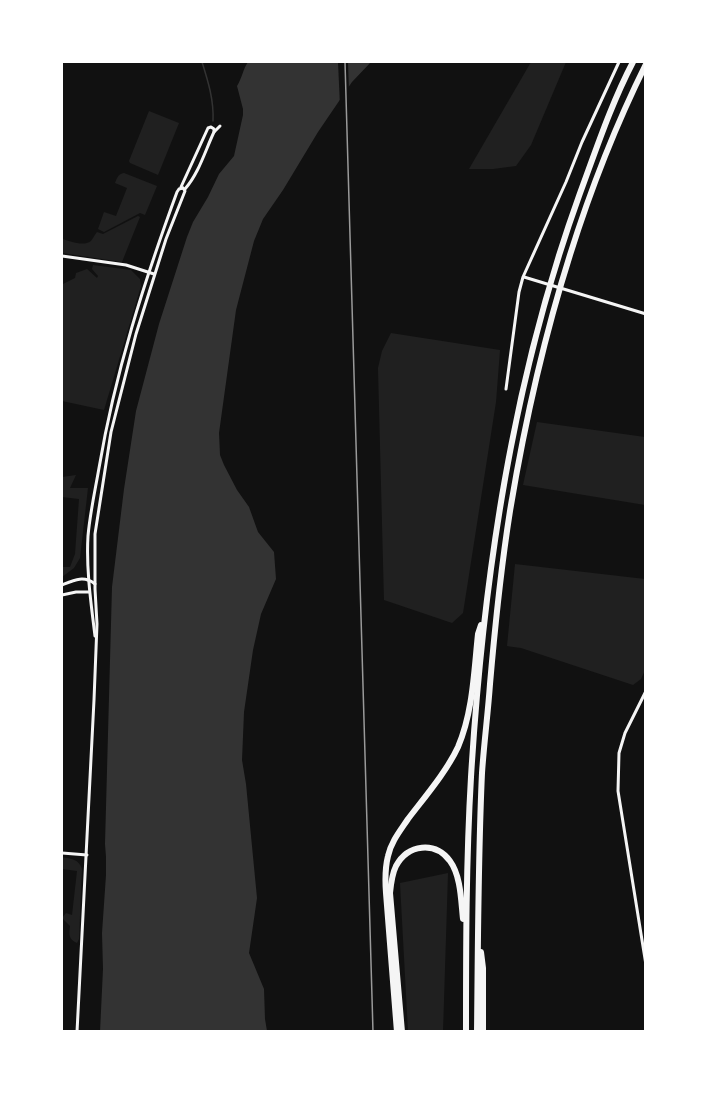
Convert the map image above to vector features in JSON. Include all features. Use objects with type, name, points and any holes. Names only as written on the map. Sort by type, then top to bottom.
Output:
[{"type":"highway","points":[[466,1032],[466,938],[471,778],[485,610],[499,515],[518,410],[537,330],[560,249],[611,109],[633,62]]},
{"type":"highway","points":[[477,1032],[483,771],[498,601],[510,510],[548,333],[571,254],[600,171],[645,64]]},
{"type":"highway","points":[[399,1032],[386,892],[388,855],[399,832],[458,748],[471,699],[478,634],[485,610]]},
{"type":"highway","points":[[399,1032],[390,893],[397,864],[409,851],[429,848],[441,853],[450,861],[457,875],[466,938]]},
{"type":"highway","points":[[478,921],[483,968],[483,1032]]},
{"type":"street","points":[[506,389],[523,277],[619,62]]},
{"type":"street","points":[[96,647],[88,567],[90,523],[112,400],[131,329],[177,192],[189,184],[214,132],[220,126]]},
{"type":"street","points":[[77,1032],[97,624],[95,534],[111,432],[136,334],[183,188],[208,128],[212,127],[214,132]]},
{"type":"street","points":[[62,255],[126,265],[154,274]]},
{"type":"street","points":[[523,277],[645,314]]},
{"type":"street","points":[[82,578],[88,567]]},
{"type":"street","points":[[62,585],[82,578],[89,579],[95,586]]},
{"type":"street","points":[[62,595],[90,592],[95,586]]},
{"type":"street","points":[[83,593],[91,601]]},
{"type":"street","points":[[645,691],[644,699],[625,733],[619,753],[618,791],[645,965]]},
{"type":"street","points":[[62,853],[87,855]]},
{"type":"shaded area","points":[[248,62],[371,62],[352,82],[263,219],[254,241],[236,310],[219,433],[220,455],[224,465],[249,507],[258,532],[274,552],[276,579],[261,614],[253,650],[244,712],[242,760],[257,898],[249,953],[264,989],[267,1031],[100,1032],[112,587],[124,489],[136,411],[159,324],[187,237],[219,174],[234,156],[243,115],[237,86]]},
{"type":"shaded area","points":[[531,62],[566,62],[531,145],[516,166],[469,169]]},
{"type":"shaded area","points":[[149,111],[179,123],[158,175],[129,161]]},
{"type":"shaded area","points":[[124,173],[157,186],[145,215],[140,213],[104,232],[98,229],[104,212],[116,216],[127,188],[115,183],[119,175]]},
{"type":"shaded area","points":[[140,217],[122,262],[62,253],[62,239],[88,243],[97,232],[103,234]]},
{"type":"shaded area","points":[[93,265],[131,270],[140,279],[141,286],[104,410],[62,401],[62,288],[63,284],[75,278],[76,273],[87,269],[97,278],[98,276],[92,269]]},
{"type":"shaded area","points":[[391,333],[500,350],[496,402],[463,613],[452,623],[384,600],[378,368],[382,351]]},
{"type":"shaded area","points":[[537,422],[645,437],[645,505],[523,485]]},
{"type":"shaded area","points":[[76,475],[70,488],[88,488],[80,558],[74,568],[62,577],[62,567],[70,567],[75,554],[79,499],[62,497],[62,477]]},
{"type":"shaded area","points":[[515,564],[645,579],[646,668],[641,679],[633,685],[521,648],[507,646]]},
{"type":"shaded area","points":[[62,857],[77,861],[82,869],[77,943],[69,934],[70,926],[62,918],[66,913],[72,915],[77,871],[62,869]]},
{"type":"shaded area","points":[[448,873],[443,1031],[408,1031],[400,883]]},
{"type":"pier","points":[[338,62],[348,62],[349,92],[340,106]]},
{"type":"waterway","points":[[202,62],[212,98],[213,121]]},
{"type":"railway","points":[[345,62],[373,1032]]}]
